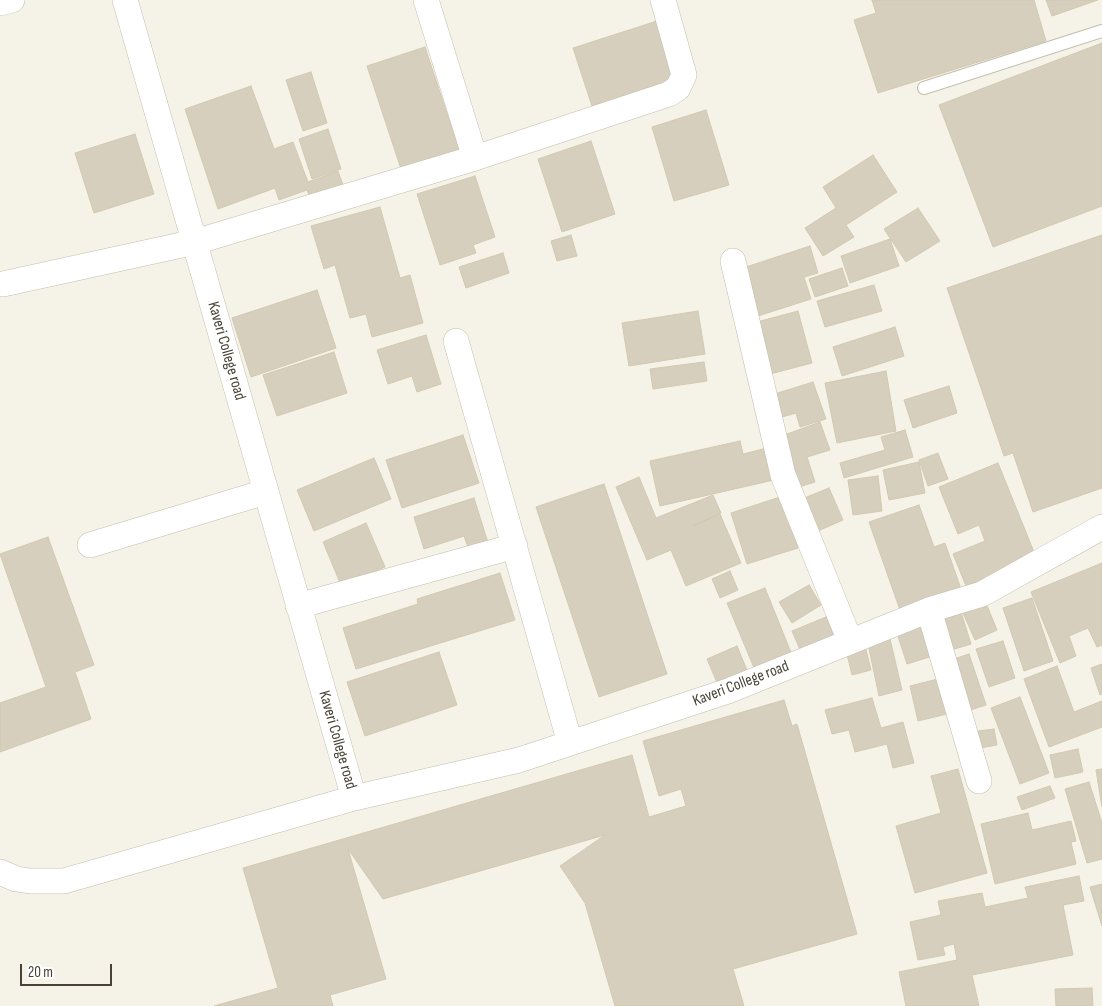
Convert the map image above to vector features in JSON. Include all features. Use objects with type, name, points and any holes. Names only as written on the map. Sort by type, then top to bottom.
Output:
[{"type":"street","points":[[0,3],[12,0]]},
{"type":"street","name":"Kaveri College road","points":[[125,0],[354,798],[519,760],[728,691],[929,610],[982,594],[1102,527]]},
{"type":"street","points":[[426,0],[475,158]]},
{"type":"street","points":[[3,284],[195,242],[475,158],[673,92],[683,81],[683,67],[663,0]]},
{"type":"street","points":[[733,260],[783,475],[850,641]]},
{"type":"street","points":[[456,341],[570,743]]},
{"type":"street","points":[[90,545],[265,492]]},
{"type":"street","points":[[298,606],[515,546]]},
{"type":"street","points":[[929,610],[979,781]]},
{"type":"street","points":[[0,872],[16,879],[30,881],[64,880],[354,798]]},
{"type":"lane","points":[[924,88],[1102,31]]},
{"type":"building","points":[[872,0],[1034,0],[1046,41],[878,93],[854,20],[876,13]]},
{"type":"building","points":[[1046,0],[1098,0],[1052,16]]},
{"type":"building","points":[[657,21],[675,80],[592,106],[573,48]]},
{"type":"building","points":[[1102,43],[1102,206],[993,247],[939,105]]},
{"type":"building","points":[[425,47],[460,153],[402,172],[367,66]]},
{"type":"building","points":[[311,72],[327,123],[303,131],[286,80]]},
{"type":"building","points":[[251,86],[274,149],[293,142],[308,182],[338,171],[343,185],[310,197],[307,190],[279,200],[275,188],[218,209],[185,109]]},
{"type":"building","points":[[706,110],[729,185],[674,201],[652,127]]},
{"type":"building","points":[[328,129],[341,169],[312,179],[299,139]]},
{"type":"building","points":[[135,134],[154,194],[94,213],[75,153]]},
{"type":"building","points":[[591,141],[615,214],[562,232],[538,159]]},
{"type":"building","points":[[873,155],[897,192],[846,225],[854,237],[823,256],[805,228],[836,208],[823,187]]},
{"type":"building","points":[[475,176],[495,237],[473,245],[476,253],[440,265],[417,194]]},
{"type":"building","points":[[380,207],[400,278],[410,275],[423,323],[372,337],[366,314],[350,318],[335,265],[324,269],[311,226]]},
{"type":"building","points":[[918,208],[940,241],[906,262],[884,229]]},
{"type":"building","points":[[571,235],[577,256],[557,261],[551,241]]},
{"type":"building","points":[[1102,235],[1102,488],[1033,512],[1013,453],[1004,456],[947,288]]},
{"type":"building","points":[[890,239],[899,266],[850,283],[841,256]]},
{"type":"building","points":[[810,246],[818,273],[804,277],[811,299],[758,316],[743,268]]},
{"type":"building","points":[[503,253],[509,273],[466,288],[459,267]]},
{"type":"building","points":[[842,268],[848,286],[815,297],[809,279]]},
{"type":"building","points":[[874,285],[882,311],[825,327],[817,301]]},
{"type":"building","points":[[317,290],[336,348],[251,377],[232,318]]},
{"type":"building","points":[[698,311],[705,354],[629,366],[622,323]]},
{"type":"building","points":[[798,311],[812,363],[770,374],[757,322]]},
{"type":"building","points":[[895,327],[904,356],[842,376],[833,347]]},
{"type":"building","points":[[426,335],[441,384],[417,392],[412,376],[388,384],[377,350]]},
{"type":"building","points":[[334,352],[347,393],[277,416],[263,375]]},
{"type":"building","points":[[704,362],[707,381],[653,389],[650,369]]},
{"type":"building","points":[[886,371],[896,431],[837,443],[825,383]]},
{"type":"building","points":[[813,382],[826,419],[800,427],[796,413],[775,419],[768,396]]},
{"type":"building","points":[[949,386],[957,413],[913,428],[904,400]]},
{"type":"building","points":[[820,422],[830,450],[807,457],[815,482],[796,488],[779,437]]},
{"type":"building","points":[[905,430],[913,457],[844,478],[840,463],[885,450],[881,437]]},
{"type":"building","points":[[463,435],[479,483],[402,508],[386,460]]},
{"type":"building","points":[[740,441],[743,454],[767,448],[774,480],[660,506],[650,461]]},
{"type":"building","points":[[938,453],[948,479],[928,486],[919,460]]},
{"type":"building","points":[[374,458],[391,499],[314,531],[297,490]]},
{"type":"building","points":[[919,462],[925,493],[889,500],[883,470]]},
{"type":"building","points":[[998,463],[1036,557],[966,586],[953,554],[985,541],[979,525],[958,534],[939,487]]},
{"type":"building","points":[[878,476],[882,511],[853,515],[848,480]]},
{"type":"building","points":[[639,477],[656,518],[713,495],[721,513],[693,526],[720,514],[741,563],[686,586],[671,550],[647,560],[616,487]]},
{"type":"building","points":[[604,484],[667,674],[599,697],[536,507]]},
{"type":"building","points":[[829,488],[843,520],[811,534],[797,501]]},
{"type":"building","points":[[783,496],[798,548],[747,564],[731,513]]},
{"type":"building","points":[[474,498],[489,546],[470,553],[464,536],[424,549],[414,517]]},
{"type":"building","points":[[919,505],[934,547],[945,543],[961,589],[900,610],[869,522]]},
{"type":"building","points":[[366,523],[385,567],[341,585],[323,542]]},
{"type":"building","points":[[48,537],[94,665],[75,672],[91,719],[0,752],[0,703],[46,687],[0,554]]},
{"type":"building","points":[[1102,563],[1102,645],[1097,647],[1088,628],[1069,636],[1076,656],[1060,663],[1031,592]]},
{"type":"building","points":[[730,571],[738,590],[720,598],[712,579]]},
{"type":"building","points":[[500,573],[515,620],[356,669],[343,628],[418,604],[417,599]]},
{"type":"building","points":[[809,585],[821,605],[792,623],[779,602]]},
{"type":"building","points":[[765,588],[794,660],[757,675],[727,603]]},
{"type":"building","points":[[1032,598],[1053,661],[1024,671],[1003,608]]},
{"type":"building","points":[[986,603],[997,630],[975,640],[963,613]]},
{"type":"building","points":[[961,612],[971,644],[948,651],[937,619]]},
{"type":"building","points":[[826,617],[835,638],[801,652],[792,631]]},
{"type":"building","points":[[926,624],[936,655],[907,664],[897,633]]},
{"type":"building","points":[[890,639],[902,690],[879,696],[868,644]]},
{"type":"building","points":[[1003,641],[1015,678],[989,687],[976,649]]},
{"type":"building","points":[[737,646],[751,680],[721,692],[707,659]]},
{"type":"building","points":[[865,646],[871,670],[852,675],[846,650]]},
{"type":"building","points":[[439,652],[457,705],[365,736],[347,682]]},
{"type":"building","points":[[969,654],[986,705],[967,711],[951,660]]},
{"type":"building","points":[[1102,664],[1102,694],[1100,695],[1091,668]]},
{"type":"building","points":[[1057,666],[1074,712],[1102,701],[1102,727],[1049,747],[1024,679]]},
{"type":"building","points":[[938,679],[947,714],[918,721],[910,686]]},
{"type":"building","points":[[1020,697],[1049,773],[1020,784],[991,708]]},
{"type":"building","points":[[872,698],[881,728],[903,722],[914,763],[893,768],[887,744],[855,752],[849,730],[832,734],[825,710]]},
{"type":"building","points":[[784,700],[792,726],[797,724],[857,934],[733,969],[744,1006],[615,1006],[585,903],[560,866],[605,835],[383,899],[348,849],[386,979],[330,995],[333,1006],[214,1006],[278,988],[243,868],[632,755],[649,817],[686,806],[681,789],[659,796],[643,741]]},
{"type":"building","points":[[994,729],[997,745],[974,749],[971,732]]},
{"type":"building","points":[[1078,749],[1083,772],[1055,778],[1050,755]]},
{"type":"building","points":[[958,769],[987,873],[915,893],[896,826],[941,813],[931,776]]},
{"type":"building","points":[[1102,769],[1102,807],[1096,770]]},
{"type":"building","points":[[1089,782],[1102,823],[1102,859],[1087,863],[1065,789]]},
{"type":"building","points":[[1050,786],[1055,798],[1022,810],[1017,797]]},
{"type":"building","points":[[1028,813],[1032,830],[1071,821],[1076,841],[1071,842],[1076,864],[995,884],[981,824]]},
{"type":"building","points":[[1079,876],[1084,901],[1063,905],[1073,955],[972,975],[979,1006],[906,1006],[899,972],[957,960],[954,944],[943,947],[945,955],[918,960],[910,922],[941,915],[938,901],[982,893],[985,907],[1028,898],[1025,887]]},
{"type":"building","points":[[1102,884],[1102,926],[1090,887]]},
{"type":"building","points":[[1092,988],[1093,1006],[1056,1006],[1055,989]]}]
